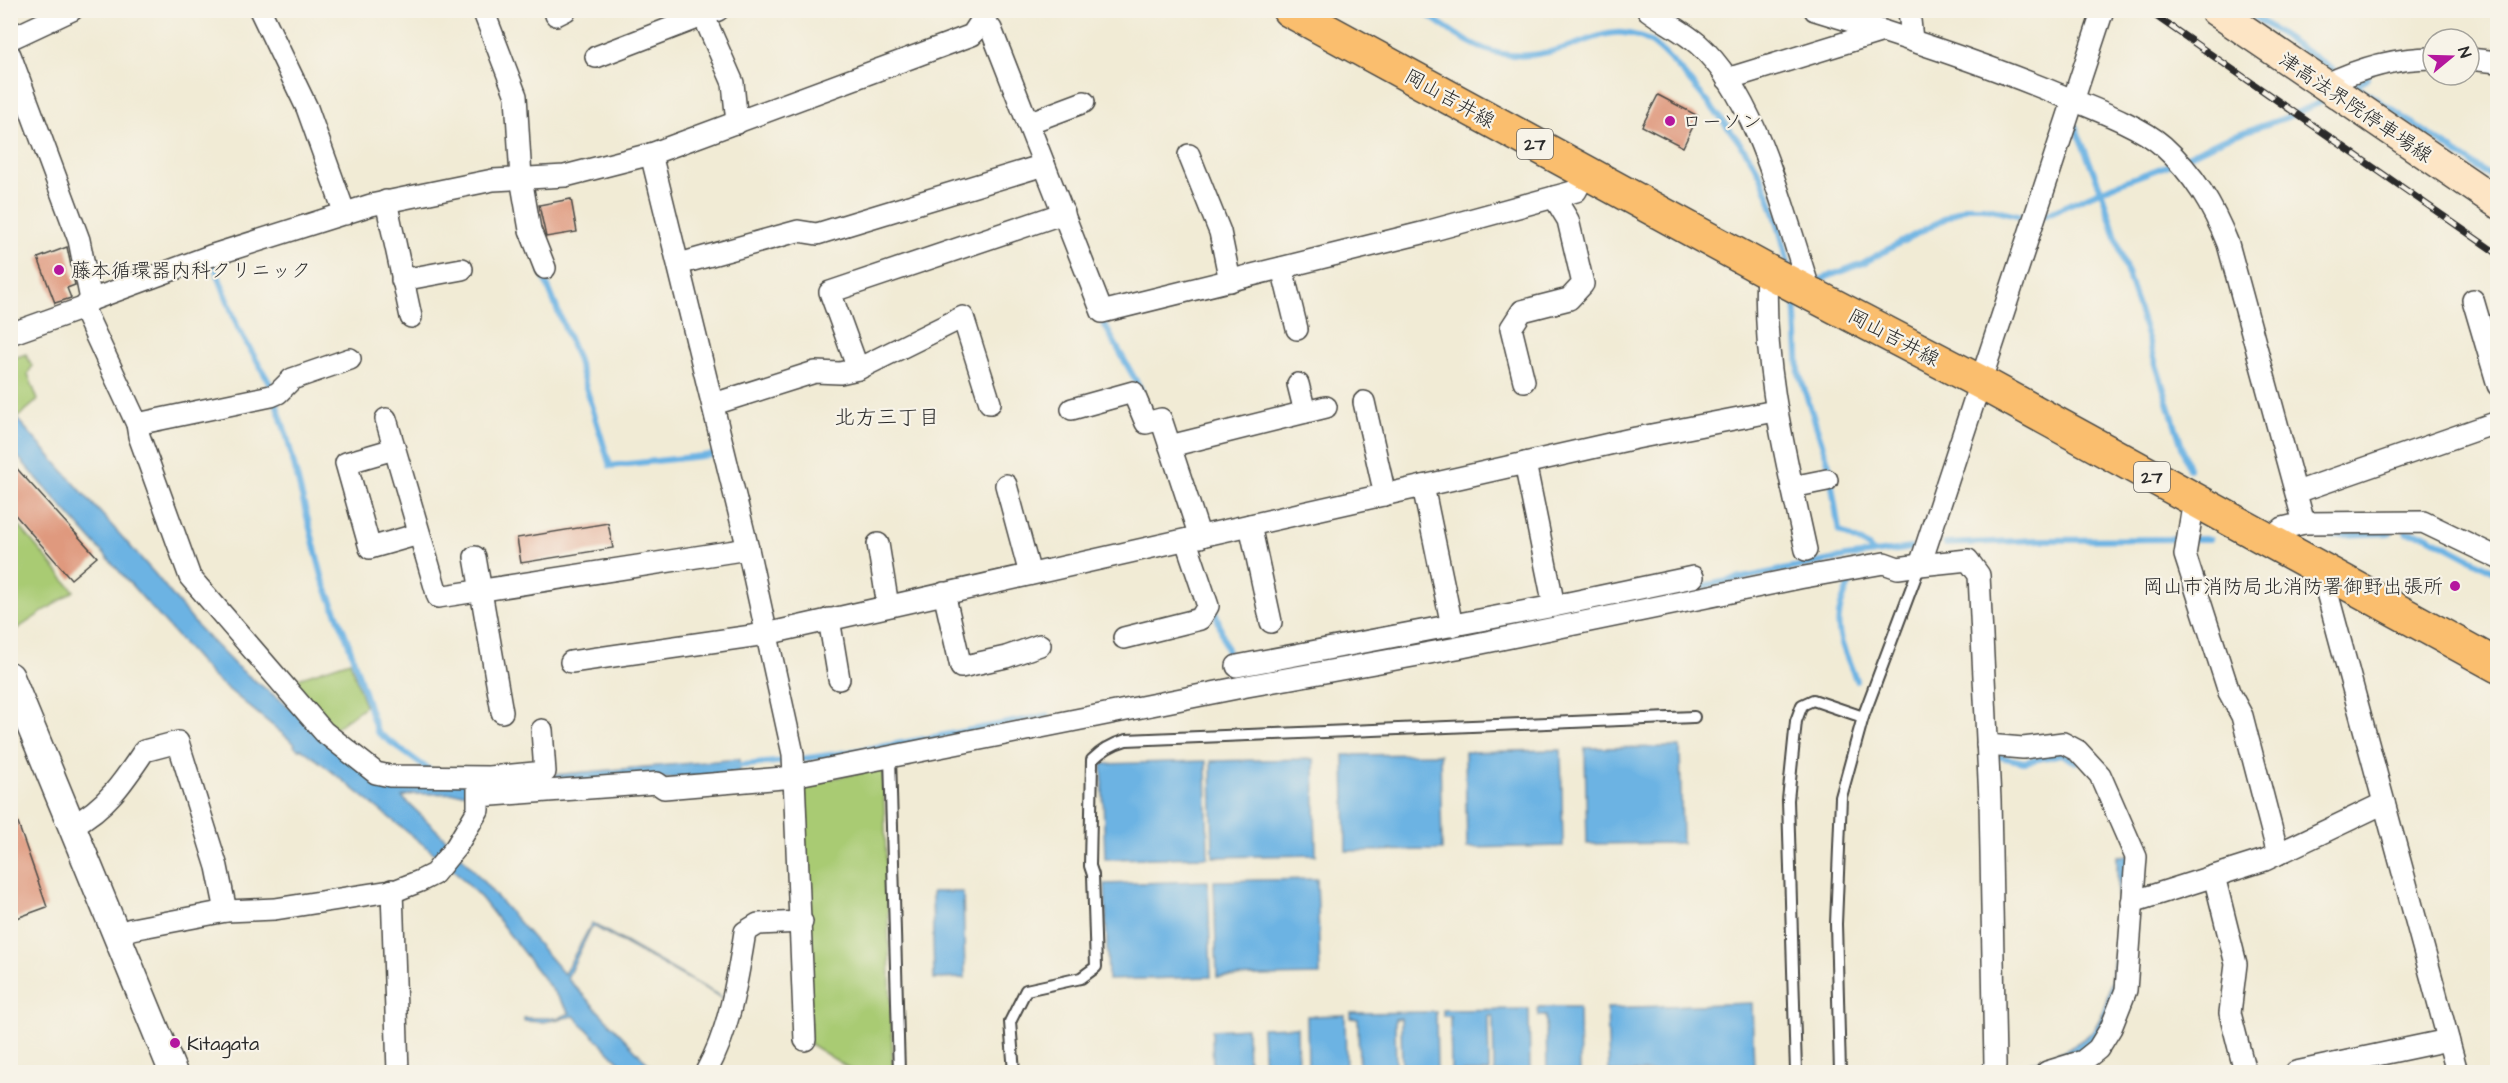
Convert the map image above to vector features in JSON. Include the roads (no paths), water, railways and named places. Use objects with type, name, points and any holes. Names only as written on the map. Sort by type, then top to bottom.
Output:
[{"type":"main road","name":"岡山吉井線","points":[[1289,10],[1586,172],[1982,383],[2498,666]]},
{"type":"main road","name":"津高法界院停車場線","points":[[2225,13],[2337,85],[2498,203]]},
{"type":"street","points":[[10,39],[72,10]]},
{"type":"street","points":[[260,10],[307,108],[345,214]]},
{"type":"street","points":[[483,10],[516,96],[521,178],[530,230],[545,268]]},
{"type":"street","points":[[1648,10],[1698,45],[1727,79],[1765,152],[1796,284],[1766,297],[1775,411],[1806,550]]},
{"type":"street","points":[[1815,10],[1912,40],[2106,113],[2162,144],[2178,160],[2212,205],[2228,244],[2304,523]]},
{"type":"street","points":[[1909,10],[1912,40]]},
{"type":"street","points":[[1920,565],[1982,383],[2023,248],[2036,218],[2103,10]]},
{"type":"street","points":[[596,57],[708,13],[733,82],[737,123]]},
{"type":"street","points":[[984,15],[1028,123],[1040,166],[1059,214],[1102,312],[1282,268],[1576,191],[1586,172]]},
{"type":"street","points":[[10,334],[210,256],[386,201],[493,180],[565,176],[651,154],[972,35],[984,15]]},
{"type":"street","points":[[1727,79],[1883,31]]},
{"type":"street","points":[[10,55],[79,240],[87,304],[138,424],[139,436],[164,511],[190,576],[324,732],[376,773],[478,786],[657,783],[664,788],[783,778],[795,766],[890,757],[1288,668],[1452,626],[1693,577]]},
{"type":"street","points":[[2337,85],[2409,58],[2421,58]]},
{"type":"street","points":[[2481,60],[2498,62]]},
{"type":"street","points":[[1028,123],[1084,102]]},
{"type":"street","points":[[651,154],[714,404],[761,634],[795,766],[805,1040]]},
{"type":"street","points":[[1189,155],[1220,232],[1230,281]]},
{"type":"street","points":[[679,264],[798,231],[817,234],[1040,166]]},
{"type":"street","points":[[1524,381],[1510,328],[1522,311],[1569,299],[1583,284],[1568,220],[1554,197]]},
{"type":"street","points":[[386,201],[411,317]]},
{"type":"street","points":[[858,369],[830,292],[1059,214]]},
{"type":"street","points":[[1282,268],[1297,329]]},
{"type":"street","points":[[402,280],[462,269]]},
{"type":"street","points":[[2473,300],[2498,385]]},
{"type":"street","points":[[714,404],[815,372],[840,373],[858,369],[963,317],[990,403]]},
{"type":"street","points":[[138,424],[275,394],[292,379],[350,359]]},
{"type":"street","points":[[1170,446],[1315,410],[1298,384]]},
{"type":"street","points":[[1072,409],[1133,392],[1146,423],[1161,418],[1193,539],[1208,606],[1200,619],[1124,638]]},
{"type":"street","points":[[1364,402],[1385,495]]},
{"type":"street","points":[[571,662],[761,634],[1636,438],[1775,411]]},
{"type":"street","points":[[386,419],[438,597],[743,550]]},
{"type":"street","points":[[2297,492],[2498,422]]},
{"type":"street","points":[[394,449],[346,463],[370,548],[420,534]]},
{"type":"street","points":[[1525,463],[1554,606]]},
{"type":"street","points":[[1792,487],[1827,480]]},
{"type":"street","points":[[1006,485],[1030,574]]},
{"type":"street","points":[[1423,486],[1452,626]]},
{"type":"street","points":[[2194,500],[2185,555],[2229,692],[2242,716],[2278,854]]},
{"type":"street","points":[[2269,541],[2283,528],[2304,523],[2423,522],[2498,558]]},
{"type":"street","points":[[1250,525],[1271,622]]},
{"type":"street","points":[[878,544],[888,606]]},
{"type":"street","points":[[475,557],[502,712]]},
{"type":"street","points":[[1237,666],[1288,668],[1456,648],[1884,563],[1898,568],[1968,560],[1979,574],[1990,800],[1994,1071]]},
{"type":"street","points":[[2321,570],[2457,1072]]},
{"type":"street","points":[[944,593],[961,667],[1006,657],[1040,645]]},
{"type":"street","points":[[829,619],[839,679]]},
{"type":"street","points":[[10,676],[175,1068]]},
{"type":"street","points":[[478,786],[489,777],[545,772],[542,730]]},
{"type":"street","points":[[73,825],[86,818],[115,794],[144,752],[178,742],[217,867],[226,911]]},
{"type":"street","points":[[1987,745],[2023,748],[2062,743],[2078,751],[2100,775],[2136,857],[2126,990],[2112,1028],[2098,1048],[2083,1061],[2047,1072]]},
{"type":"street","points":[[117,934],[226,911],[275,909],[392,890],[427,878],[444,864],[478,810],[478,786]]},
{"type":"street","points":[[2132,902],[2278,854],[2384,803]]},
{"type":"street","points":[[2214,876],[2236,964],[2230,1013],[2245,1072]]},
{"type":"street","points":[[392,890],[398,1072]]},
{"type":"street","points":[[706,1072],[721,1045],[735,992],[745,932],[758,924],[802,922]]},
{"type":"street","points":[[2296,1072],[2448,1040]]},
{"type":"lane","points":[[1840,1072],[1836,924],[1841,797],[1863,717],[1920,565]]},
{"type":"lane","points":[[1796,1072],[1788,800],[1796,721],[1802,705],[1814,700],[1863,717]]},
{"type":"lane","points":[[1014,1072],[1010,1022],[1026,990],[1081,978],[1096,967],[1093,875],[1090,866],[1092,760],[1102,750],[1115,743],[1126,740],[1695,717]]},
{"type":"lane","points":[[890,757],[899,1072]]},
{"type":"water","points":[[10,411],[155,574],[198,627],[236,666],[372,772],[492,780],[739,759],[739,773],[474,793],[414,794],[402,797],[448,841],[564,974],[592,923],[728,1001],[595,927],[591,928],[567,978],[656,1072],[629,1072],[574,1016],[544,1022],[524,1021],[524,1018],[559,1018],[570,1013],[482,899],[450,866],[321,763],[294,746],[295,744],[212,676],[11,449]]},
{"type":"water","points":[[1680,747],[1682,843],[1587,844],[1585,748]]},
{"type":"water","points":[[1561,750],[1563,846],[1467,848],[1465,752]]},
{"type":"water","points":[[1440,754],[1442,850],[1346,851],[1344,755]]},
{"type":"water","points":[[1314,759],[1316,855],[1213,857],[1211,761]]},
{"type":"water","points":[[1206,761],[1208,857],[1105,859],[1102,764]]},
{"type":"water","points":[[2130,855],[2124,972],[2096,1046],[2037,1072],[2006,1072],[2070,1047],[2089,1034],[2099,1020],[2106,1001],[2115,950],[2117,856]]},
{"type":"water","points":[[1317,879],[1320,975],[1217,977],[1214,881]]},
{"type":"water","points":[[1208,881],[1211,977],[1108,980],[1105,884]]},
{"type":"water","points":[[932,892],[963,892],[965,978],[934,979]]},
{"type":"water","points":[[1752,1003],[1754,1072],[1609,1072],[1607,1008]]},
{"type":"water","points":[[1538,1007],[1579,1007],[1580,1072],[1547,1072],[1546,1016],[1539,1016]]},
{"type":"water","points":[[1529,1009],[1530,1072],[1494,1072],[1493,1016],[1488,1016],[1489,1072],[1451,1072],[1450,1016],[1443,1016],[1443,1010]]},
{"type":"water","points":[[1436,1012],[1437,1072],[1402,1072],[1401,1018],[1395,1019],[1396,1072],[1359,1072],[1358,1019],[1351,1018],[1351,1013]]},
{"type":"water","points":[[1345,1015],[1346,1072],[1308,1072],[1307,1016]]},
{"type":"water","points":[[1297,1027],[1298,1072],[1264,1072],[1262,1028]]},
{"type":"water","points":[[1247,1028],[1248,1072],[1213,1072],[1212,1030]]},
{"type":"waterway","points":[[1421,10],[1475,45],[1508,55],[1547,52],[1617,33],[1633,35],[1649,41],[1692,84],[1743,147],[1761,177],[1774,211],[1789,269]]},
{"type":"waterway","points":[[2245,10],[2338,73]]},
{"type":"waterway","points":[[2347,89],[2368,78]]},
{"type":"waterway","points":[[2354,84],[2498,181]]},
{"type":"waterway","points":[[2041,217],[2109,187],[2169,165],[2223,139],[2285,118],[2328,99]]},
{"type":"waterway","points":[[2075,126],[2101,190],[2189,469]]},
{"type":"waterway","points":[[1814,282],[1863,263],[1966,207],[1983,207],[2030,218]]},
{"type":"waterway","points":[[215,267],[238,328],[270,384],[287,437],[323,580],[347,639],[377,732],[429,770]]},
{"type":"waterway","points":[[542,272],[577,358],[610,466],[720,454]]},
{"type":"waterway","points":[[1795,296],[1799,373],[1829,465],[1839,531],[1869,547],[1873,553]]},
{"type":"waterway","points":[[1099,315],[1141,390]]},
{"type":"waterway","points":[[2406,532],[2426,535],[2498,573]]},
{"type":"waterway","points":[[2314,536],[2390,533]]},
{"type":"waterway","points":[[1945,544],[2041,540],[2182,539]]},
{"type":"waterway","points":[[2193,539],[2210,539]]},
{"type":"waterway","points":[[1624,602],[1846,557],[1911,548]]},
{"type":"waterway","points":[[1850,583],[1838,622],[1842,642],[1856,680]]},
{"type":"waterway","points":[[1214,607],[1232,666]]},
{"type":"waterway","points":[[1273,671],[1531,621]]},
{"type":"waterway","points":[[733,766],[852,752],[1048,715]]},
{"type":"waterway","points":[[1997,756],[2024,762],[2061,754],[2076,762]]},
{"type":"railway","points":[[2147,10],[2498,254]]},
{"type":"place","name":"ローソン","points":[[1670,121]]},
{"type":"place","name":"藤本循環器内科クリニック","points":[[59,270]]},
{"type":"place","name":"岡山市消防局北消防署御野出張所","points":[[2455,586]]},
{"type":"place","name":"Kitagata","points":[[175,1043]]},
{"type":"district","name":"北方三丁目","points":[[887,417]]}]
